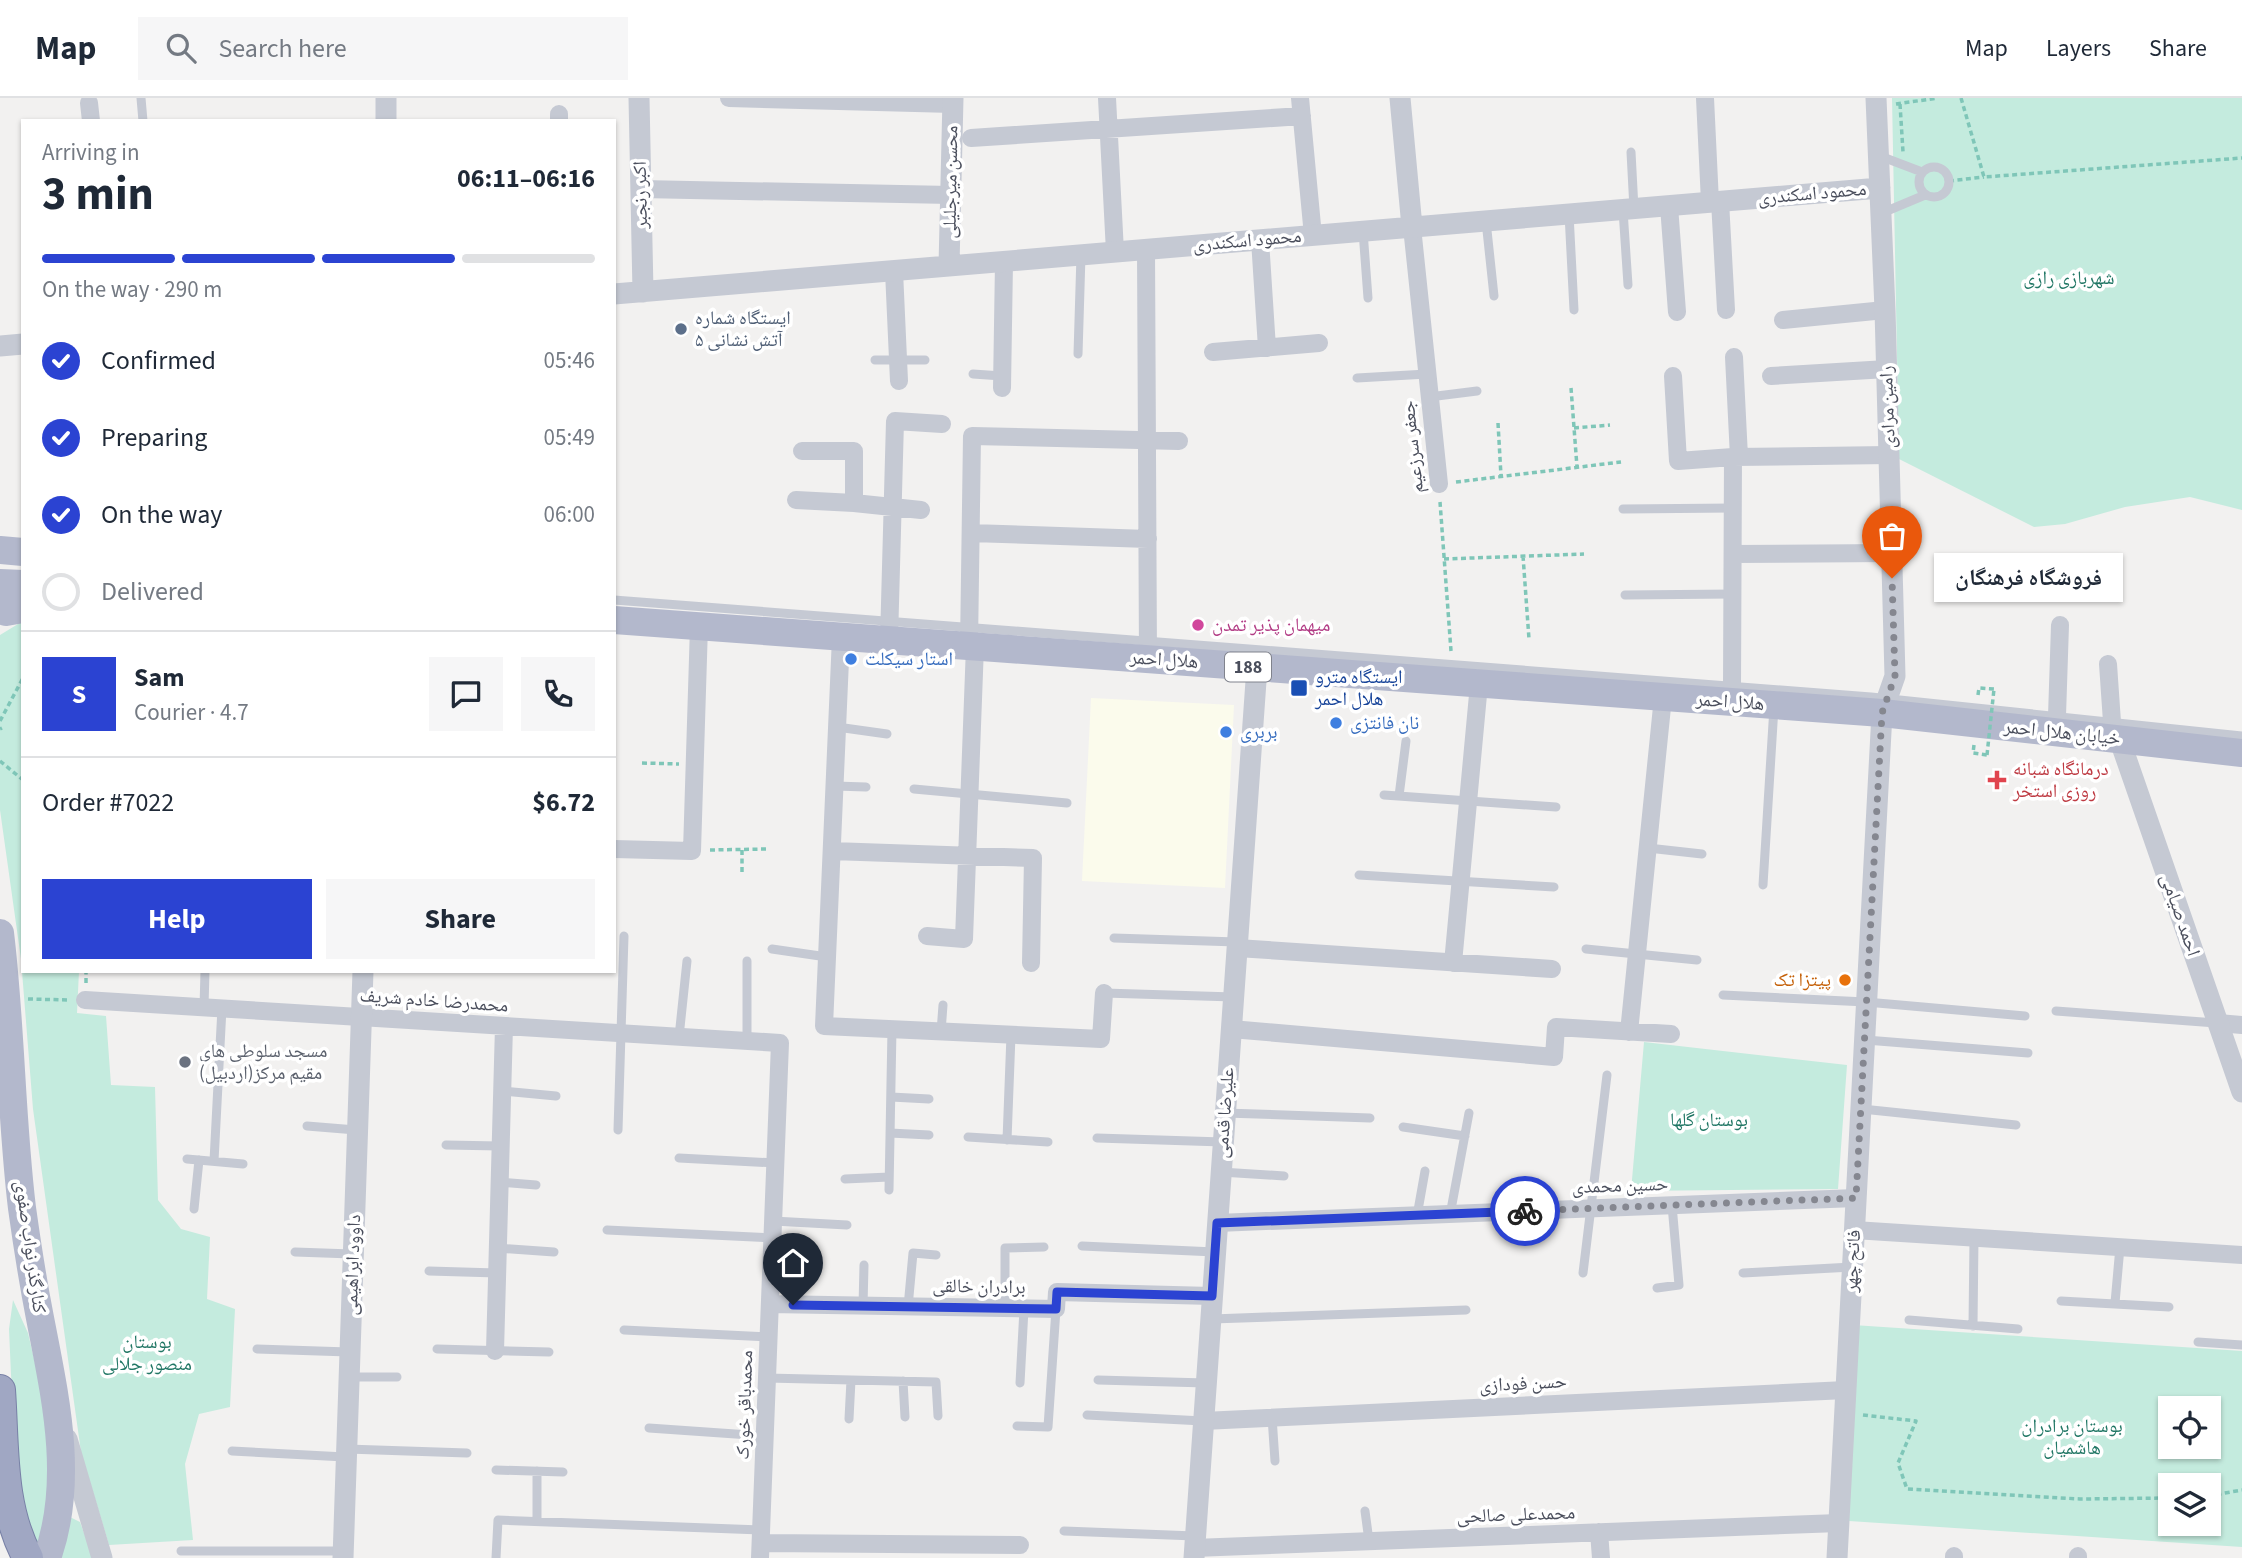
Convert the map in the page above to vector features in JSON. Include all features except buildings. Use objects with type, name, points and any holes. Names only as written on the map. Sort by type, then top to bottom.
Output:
[{"type":"highway","points":[[0,1390],[8,1501],[13,1522],[28,1558]]},
{"type":"main road","points":[[0,583],[21,584]]},
{"type":"main road","name":"هلال احمر","points":[[616,620],[841,637],[889,631],[971,640],[1148,650],[1257,667],[1479,684],[1774,705],[1884,706]]},
{"type":"main road","name":"خیابان هلال احمر","points":[[1884,706],[2115,730],[2242,753]]},
{"type":"main road","name":"کنارگذر نواب صفوی","points":[[0,933],[22,1206],[39,1314],[57,1402],[60,1493],[58,1517],[47,1558]]},
{"type":"street","points":[[386,98],[386,119]]},
{"type":"street","name":"اکبر رنجبر","points":[[639,98],[643,292]]},
{"type":"street","points":[[729,98],[953,101]]},
{"type":"street","points":[[1107,98],[1115,252]]},
{"type":"street","points":[[1401,98],[1412,227]]},
{"type":"street","points":[[1705,98],[1726,310]]},
{"type":"street","name":"محسن میرجلیلی","points":[[949,266],[953,101]]},
{"type":"street","name":"رامین مرادی","points":[[1876,102],[1887,369],[1895,676],[1884,706]]},
{"type":"street","points":[[971,138],[1108,129],[1301,107],[1313,236]]},
{"type":"street","name":"محمود اسکندری","points":[[616,295],[1880,188]]},
{"type":"street","points":[[641,189],[951,195]]},
{"type":"street","points":[[1669,206],[1677,312]]},
{"type":"street","name":"جعفر سرزعیم","points":[[1412,227],[1438,484]]},
{"type":"street","points":[[1259,240],[1268,348]]},
{"type":"street","points":[[1146,250],[1148,650]]},
{"type":"street","points":[[1002,382],[1004,262]]},
{"type":"street","points":[[894,271],[898,381]]},
{"type":"street","points":[[1783,320],[1885,310]]},
{"type":"street","points":[[1213,352],[1319,343]]},
{"type":"street","points":[[0,346],[21,344]]},
{"type":"street","points":[[1732,686],[1732,508],[1736,457],[1734,357]]},
{"type":"street","points":[[1771,376],[1887,369]]},
{"type":"street","points":[[1673,376],[1678,461],[1736,457],[1889,455]]},
{"type":"street","points":[[889,631],[895,421],[942,424]]},
{"type":"street","points":[[927,936],[964,939],[969,795],[972,436],[1179,441]]},
{"type":"street","points":[[802,451],[854,451],[854,503]]},
{"type":"street","points":[[796,500],[921,510]]},
{"type":"street","points":[[971,533],[1148,539]]},
{"type":"street","points":[[1732,554],[1892,553]]},
{"type":"street","points":[[2057,716],[2060,625]]},
{"type":"street","points":[[616,849],[692,851],[699,626]]},
{"type":"street","points":[[841,637],[824,1026],[1101,1039],[1104,993]]},
{"type":"street","points":[[2108,664],[2115,730]]},
{"type":"street","name":"علیرضا قدمی","points":[[1194,1547],[1257,667]]},
{"type":"street","points":[[1453,963],[1479,684]]},
{"type":"street","points":[[1629,1032],[1663,697]]},
{"type":"street","name":"فاتح چهر","points":[[1837,1558],[1884,706]]},
{"type":"street","name":"احمد صیامی","points":[[2115,730],[2242,1093]]},
{"type":"street","points":[[832,851],[1033,859],[1031,963]]},
{"type":"street","points":[[1237,945],[1552,969]]},
{"type":"street","name":"داوود ابراهیمی","points":[[343,1555],[363,973]]},
{"type":"street","name":"محمدرضا خادم شریف","points":[[85,1000],[780,1044]]},
{"type":"street","points":[[2218,1023],[2242,1025]]},
{"type":"street","points":[[495,1351],[504,1026]]},
{"type":"street","points":[[1231,1029],[1553,1057],[1556,1027],[1671,1034]]},
{"type":"street","name":"محمدباقر خورک","points":[[761,1544],[780,1044]]},
{"type":"street","name":"حسین محمدی","points":[[1217,1223],[1856,1198]]},
{"type":"street","points":[[1854,1230],[2242,1255]]},
{"type":"street","points":[[1056,1309],[1057,1292],[1212,1296]]},
{"type":"street","name":"برادران خالقی","points":[[770,1304],[1056,1309]]},
{"type":"street","name":"حسن فودازی","points":[[1203,1420],[1845,1400]]},
{"type":"street","points":[[57,1402],[102,1558]]},
{"type":"street","name":"محمدعلی صالحی","points":[[1194,1547],[1839,1523]]},
{"type":"street","points":[[1599,1532],[1601,1558]]},
{"type":"street","points":[[761,1544],[1020,1545]]},
{"type":"lane","points":[[141,98],[143,119]]},
{"type":"lane","points":[[1629,285],[1630,152]]},
{"type":"lane","points":[[1878,155],[1922,172]]},
{"type":"lane","points":[[1881,213],[1925,195],[1942,195],[1949,181],[1944,171],[1927,168],[1922,172],[1918,185],[1925,195]]},
{"type":"lane","points":[[1569,214],[1574,310]]},
{"type":"lane","points":[[1486,221],[1494,296]]},
{"type":"lane","points":[[1363,231],[1368,298]]},
{"type":"lane","points":[[1078,354],[1081,255]]},
{"type":"lane","points":[[875,360],[925,359]]},
{"type":"lane","points":[[974,374],[1002,382]]},
{"type":"lane","points":[[1357,378],[1427,374]]},
{"type":"lane","points":[[1429,397],[1476,391]]},
{"type":"lane","points":[[1623,509],[1732,508]]},
{"type":"lane","points":[[1625,595],[1732,594]]},
{"type":"lane","points":[[616,600],[889,631]]},
{"type":"lane","points":[[1148,650],[1452,663],[1732,686],[1884,706],[2057,716],[2115,730],[2242,736]]},
{"type":"lane","points":[[1763,885],[1774,705]]},
{"type":"lane","points":[[837,727],[887,734]]},
{"type":"lane","points":[[1399,796],[1406,741]]},
{"type":"lane","points":[[835,786],[866,787]]},
{"type":"lane","points":[[914,789],[1067,803]]},
{"type":"lane","points":[[1384,795],[1556,807]]},
{"type":"lane","points":[[1648,848],[1702,854]]},
{"type":"lane","points":[[1360,875],[1554,887]]},
{"type":"lane","points":[[618,1130],[624,936]]},
{"type":"lane","points":[[1114,939],[1237,945]]},
{"type":"lane","points":[[772,949],[827,957]]},
{"type":"lane","points":[[1586,949],[1697,960]]},
{"type":"lane","points":[[679,1037],[687,961]]},
{"type":"lane","points":[[747,961],[747,1041]]},
{"type":"lane","points":[[205,973],[213,1008],[214,1161]]},
{"type":"lane","points":[[1104,993],[1234,997]]},
{"type":"lane","points":[[1723,995],[1866,1002],[2025,1016]]},
{"type":"lane","points":[[941,1032],[943,1005]]},
{"type":"lane","points":[[2056,1011],[2218,1023]]},
{"type":"lane","points":[[889,1190],[892,1029]]},
{"type":"lane","points":[[1007,1140],[1011,1035]]},
{"type":"lane","points":[[1864,1040],[2028,1053]]},
{"type":"lane","points":[[1583,1273],[1606,1075]]},
{"type":"lane","points":[[502,1091],[556,1096]]},
{"type":"lane","points":[[891,1097],[929,1099]]},
{"type":"lane","points":[[1861,1109],[2016,1125]]},
{"type":"lane","points":[[1225,1113],[1370,1118]]},
{"type":"lane","points":[[1450,1215],[1469,1113]]},
{"type":"lane","points":[[307,1126],[358,1130]]},
{"type":"lane","points":[[1403,1127],[1465,1136]]},
{"type":"lane","points":[[890,1133],[929,1135]]},
{"type":"lane","points":[[968,1138],[1048,1142]]},
{"type":"lane","points":[[1097,1138],[1223,1142]]},
{"type":"lane","points":[[446,1145],[500,1146]]},
{"type":"lane","points":[[679,1158],[776,1163]]},
{"type":"lane","points":[[187,1159],[243,1164]]},
{"type":"lane","points":[[194,1209],[199,1160]]},
{"type":"lane","points":[[1417,1216],[1425,1171]]},
{"type":"lane","points":[[1221,1172],[1284,1176]]},
{"type":"lane","points":[[845,1179],[889,1177]]},
{"type":"lane","points":[[499,1182],[536,1185]]},
{"type":"lane","points":[[1657,1288],[1679,1285],[1672,1205]]},
{"type":"lane","points":[[607,1230],[773,1230],[846,1225]]},
{"type":"lane","points":[[1973,1326],[1975,1238]]},
{"type":"lane","points":[[1082,1246],[1215,1252]]},
{"type":"lane","points":[[1005,1308],[1005,1248],[1044,1247]]},
{"type":"lane","points":[[2115,1303],[2120,1247]]},
{"type":"lane","points":[[498,1248],[554,1252]]},
{"type":"lane","points":[[295,1252],[354,1254]]},
{"type":"lane","points":[[908,1307],[913,1253],[936,1255]]},
{"type":"lane","points":[[863,1306],[864,1265]]},
{"type":"lane","points":[[1743,1273],[1852,1266]]},
{"type":"lane","points":[[429,1271],[497,1273]]},
{"type":"lane","points":[[2061,1301],[2169,1307]]},
{"type":"lane","points":[[1020,1383],[1024,1309]]},
{"type":"lane","points":[[1017,1426],[1048,1427],[1056,1309]]},
{"type":"lane","points":[[1211,1319],[1466,1310]]},
{"type":"lane","points":[[1909,1320],[2018,1329]]},
{"type":"lane","points":[[624,1330],[769,1337]]},
{"type":"lane","points":[[2198,1342],[2242,1345]]},
{"type":"lane","points":[[257,1349],[350,1352]]},
{"type":"lane","points":[[436,1349],[549,1352]]},
{"type":"lane","points":[[349,1377],[397,1377]]},
{"type":"lane","points":[[767,1378],[936,1382],[938,1416]]},
{"type":"lane","points":[[849,1419],[851,1380]]},
{"type":"lane","points":[[1098,1380],[1206,1383]]},
{"type":"lane","points":[[903,1381],[905,1417]]},
{"type":"lane","points":[[1087,1415],[1203,1420]]},
{"type":"lane","points":[[1272,1418],[1275,1461]]},
{"type":"lane","points":[[649,1428],[765,1436]]},
{"type":"lane","points":[[232,1451],[467,1453]]},
{"type":"lane","points":[[496,1470],[564,1472]]},
{"type":"lane","points":[[537,1471],[537,1521]]},
{"type":"lane","points":[[1365,1511],[1369,1541]]},
{"type":"lane","points":[[496,1558],[498,1520],[537,1521],[761,1544]]},
{"type":"lane","points":[[1064,1531],[1194,1547]]},
{"type":"lane","points":[[181,1550],[224,1554],[343,1555]]},
{"type":"path","points":[[1876,102],[1900,103],[1938,98]]},
{"type":"path","points":[[1961,98],[1984,177]]},
{"type":"path","points":[[1900,103],[1904,164]]},
{"type":"path","points":[[1949,181],[2242,158]]},
{"type":"path","points":[[1571,388],[1577,467]]},
{"type":"path","points":[[1498,423],[1501,476]]},
{"type":"path","points":[[1574,428],[1610,425]]},
{"type":"path","points":[[1438,484],[1621,462]]},
{"type":"path","name":"جعفر سرزعیم","points":[[1438,484],[1452,663]]},
{"type":"path","points":[[1444,559],[1584,554]]},
{"type":"path","points":[[1523,556],[1529,639]]},
{"type":"path","points":[[0,721],[21,682]]},
{"type":"path","points":[[1973,754],[1987,755],[1994,688],[1979,688]]},
{"type":"path","points":[[0,761],[21,778]]},
{"type":"path","points":[[642,763],[695,764]]},
{"type":"path","points":[[692,851],[768,849]]},
{"type":"path","points":[[742,850],[742,872]]},
{"type":"path","points":[[20,999],[85,1000]]},
{"type":"path","points":[[1845,1400],[1874,1417],[1916,1421],[1898,1463],[1907,1489],[2080,1499],[2158,1498]]},
{"type":"path","points":[[2221,1494],[2242,1490]]},
{"type":"shaded area","points":[[1091,698],[1234,705],[1225,888],[1082,881]]},
{"type":"green space","name":"شهربازی رازی","points":[[1892,98],[2242,98],[2242,510],[2190,497],[2125,507],[2065,524],[2034,527],[1899,459]]},
{"type":"green space","name":"بوستان منصور جلالی","points":[[21,622],[21,959],[0,810],[0,635]]},
{"type":"green space","name":"بوستان منصور جلالی","points":[[22,973],[79,973],[77,1013],[106,1016],[111,1085],[155,1087],[158,1200],[181,1229],[210,1237],[207,1299],[235,1309],[230,1407],[199,1414],[185,1464],[193,1540],[109,1545],[81,1452],[33,1109]]},
{"type":"green space","name":"بوستان گلها","points":[[1644,1042],[1847,1065],[1838,1189],[1631,1191]]},
{"type":"green space","points":[[13,1300],[28,1333],[52,1436],[43,1554],[24,1517],[11,1375],[9,1329]]},
{"type":"green space","name":"بوستان برادران هاشمیان","points":[[1853,1325],[2242,1351],[2242,1547],[1849,1521]]},
{"type":"green space","points":[[66,1515],[80,1522],[93,1558],[53,1558]]},
{"type":"way so far","points":[[1525,1211],[1856,1198],[1882,713],[1895,676],[1892,578]]},
{"type":"place","name":"ایستگاه شماره ۵ آتش نشانی","points":[[681,329]]},
{"type":"place","name":"فروشگاه فرهنگان","points":[[1892,578]]},
{"type":"place","name":"میهمان پذیر تمدن","points":[[1198,625]]},
{"type":"place","name":"استار سیکلت","points":[[851,659]]},
{"type":"place","name":"ایستگاه مترو هلال احمر","points":[[1299,688]]},
{"type":"place","name":"نان فانتزی","points":[[1336,723]]},
{"type":"place","name":"بربری","points":[[1226,732]]},
{"type":"place","name":"درمانگاه شبانه روزی استخر","points":[[1997,780]]},
{"type":"place","name":"پیتزا تک","points":[[1845,980]]},
{"type":"place","name":"مسجد سلوطی های مقیم مرکز(اردبیل)","points":[[185,1062]]},
{"type":"route","points":[[793,1305],[1056,1309],[1057,1292],[1212,1296],[1217,1223],[1525,1211]]}]
